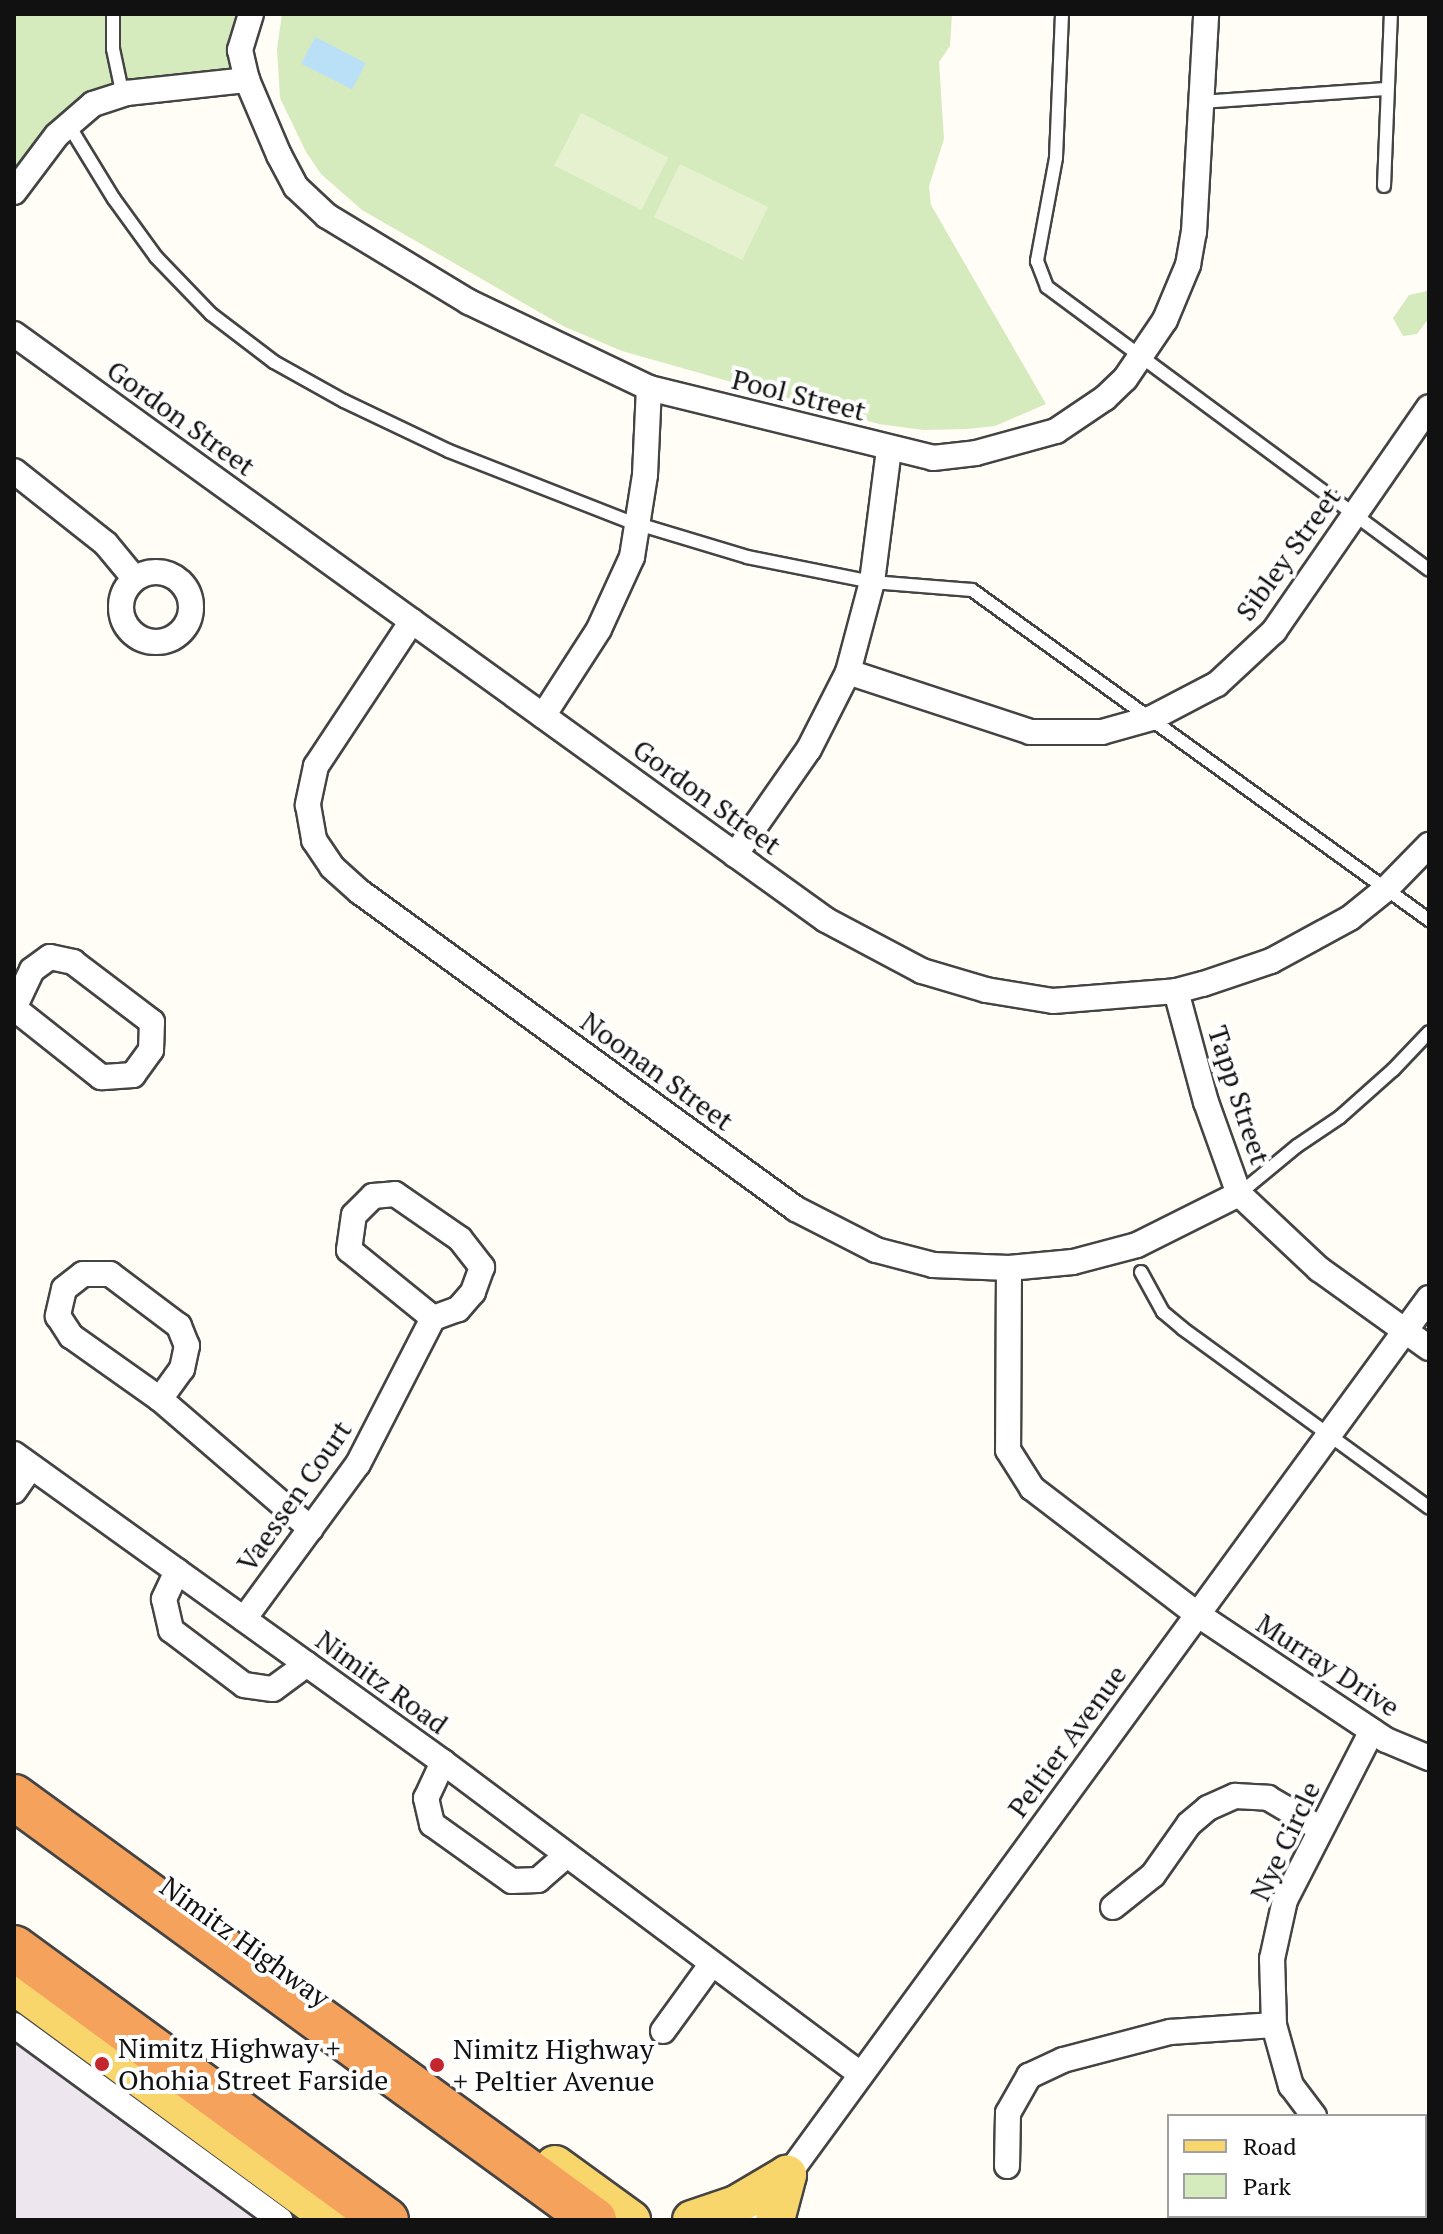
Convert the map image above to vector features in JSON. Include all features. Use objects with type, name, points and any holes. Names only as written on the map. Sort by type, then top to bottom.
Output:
[{"type":"highway","points":[[14,1797],[609,2213]]},
{"type":"highway","points":[[14,1948],[386,2220]]},
{"type":"highway","points":[[14,1956],[224,2102]]},
{"type":"main road","name":"Nimitz Highway","points":[[14,1776],[609,2213]]},
{"type":"main road","points":[[14,1985],[334,2220]]},
{"type":"main road","points":[[609,2213],[691,2220],[736,2205],[787,2175]]},
{"type":"main road","points":[[775,2220],[787,2175]]},
{"type":"street","name":"Pool Street","points":[[251,14],[240,50],[247,80],[273,144],[296,187],[327,216],[469,302],[649,388],[933,458],[976,453],[1056,431],[1105,398],[1141,358],[1170,311],[1189,262],[1195,222],[1206,14]]},
{"type":"street","points":[[14,192],[68,124],[93,104],[123,96],[247,80]]},
{"type":"street","name":"Gordon Street","points":[[14,334],[836,926],[922,971],[986,990],[1053,1001],[1176,991],[1271,961],[1350,918],[1386,889],[1429,845]]},
{"type":"street","points":[[543,716],[613,603],[632,557],[639,524],[649,388]]},
{"type":"street","name":"Sibley Street","points":[[848,672],[1030,732],[1102,732],[1152,718],[1217,684],[1274,631],[1429,407]]},
{"type":"street","points":[[735,855],[809,749],[848,672],[872,582],[889,449]]},
{"type":"street","points":[[14,471],[106,544],[135,579]]},
{"type":"street","name":"Noonan Street","points":[[412,621],[316,766],[308,805],[314,840],[332,867],[360,892],[796,1209],[876,1250],[933,1265],[1009,1268],[1073,1262],[1137,1245],[1239,1194]]},
{"type":"street","points":[[50,957],[73,962],[152,1022],[153,1041],[133,1075],[101,1077],[14,1008],[32,970],[50,957]]},
{"type":"street","name":"Tapp Street","points":[[1176,991],[1206,1102],[1239,1194],[1319,1269],[1429,1348]]},
{"type":"street","points":[[395,1194],[460,1239],[482,1267],[473,1292],[458,1309],[433,1318],[349,1250],[354,1215],[373,1196],[395,1194]]},
{"type":"street","name":"Murray Drive","points":[[1009,1268],[1008,1450],[1032,1488],[1197,1614],[1372,1731],[1429,1758]]},
{"type":"street","points":[[160,1399],[182,1369],[187,1346],[179,1326],[110,1274],[83,1274],[64,1289],[58,1316],[71,1336],[160,1399],[311,1529]]},
{"type":"street","name":"Peltier Avenue","points":[[755,2220],[859,2073],[1429,1298]]},
{"type":"street","name":"Vaessen Court","points":[[244,1619],[358,1464],[433,1318]]},
{"type":"street","points":[[14,1491],[23,1460]]},
{"type":"street","name":"Nimitz Road","points":[[23,1460],[443,1762],[859,2073]]},
{"type":"street","points":[[177,1571],[164,1599],[171,1630],[244,1685],[273,1689],[307,1664]]},
{"type":"street","name":"Nye Circle","points":[[1312,2114],[1291,2086],[1274,2025],[1272,1959],[1285,1900],[1372,1731]]},
{"type":"street","points":[[443,1762],[426,1798],[432,1824],[512,1881],[538,1880],[566,1856]]},
{"type":"street","points":[[1113,1907],[1153,1875],[1189,1824],[1208,1808],[1235,1796],[1268,1798],[1321,1829]]},
{"type":"street","points":[[663,2031],[711,1965]]},
{"type":"street","points":[[14,2025],[280,2220]]},
{"type":"street","points":[[1007,2166],[1008,2113],[1029,2076],[1063,2060],[1170,2032],[1274,2025]]},
{"type":"lane","points":[[113,14],[113,49],[123,96]]},
{"type":"lane","points":[[1062,14],[1056,158],[1037,261],[1052,292],[1429,570]]},
{"type":"lane","points":[[1384,186],[1391,14]]},
{"type":"lane","points":[[1200,102],[1387,89]]},
{"type":"lane","points":[[68,124],[145,244],[196,301],[242,340],[344,401],[449,451],[639,524],[747,557],[872,582],[972,590],[1429,920]]},
{"type":"lane","points":[[1239,1194],[1297,1146],[1340,1117],[1393,1070],[1429,1032]]},
{"type":"lane","points":[[1141,1272],[1163,1312],[1183,1329],[1429,1508]]},
{"type":"shaded area","points":[[14,2009],[299,2220],[14,2220]]},
{"type":"green space","points":[[14,14],[251,14],[247,80],[93,104],[14,192]]},
{"type":"green space","points":[[282,14],[952,14],[950,46],[939,62],[944,139],[929,186],[931,205],[1046,404],[995,426],[923,430],[879,424],[622,351],[565,327],[362,210],[321,174],[306,152],[280,98],[277,49]]},
{"type":"green space","points":[[581,113],[668,157],[642,210],[554,166]]},
{"type":"green space","points":[[680,164],[768,207],[742,260],[654,217]]},
{"type":"green space","points":[[1427,291],[1429,318],[1417,334],[1403,336],[1393,318],[1409,295]]},
{"type":"water","points":[[315,37],[366,63],[352,90],[301,64]]},
{"type":"place","name":"Nimitz Highway + Ohohia Street Farside","points":[[102,2064]]},
{"type":"place","name":"Nimitz Highway + Peltier Avenue","points":[[437,2065]]}]
